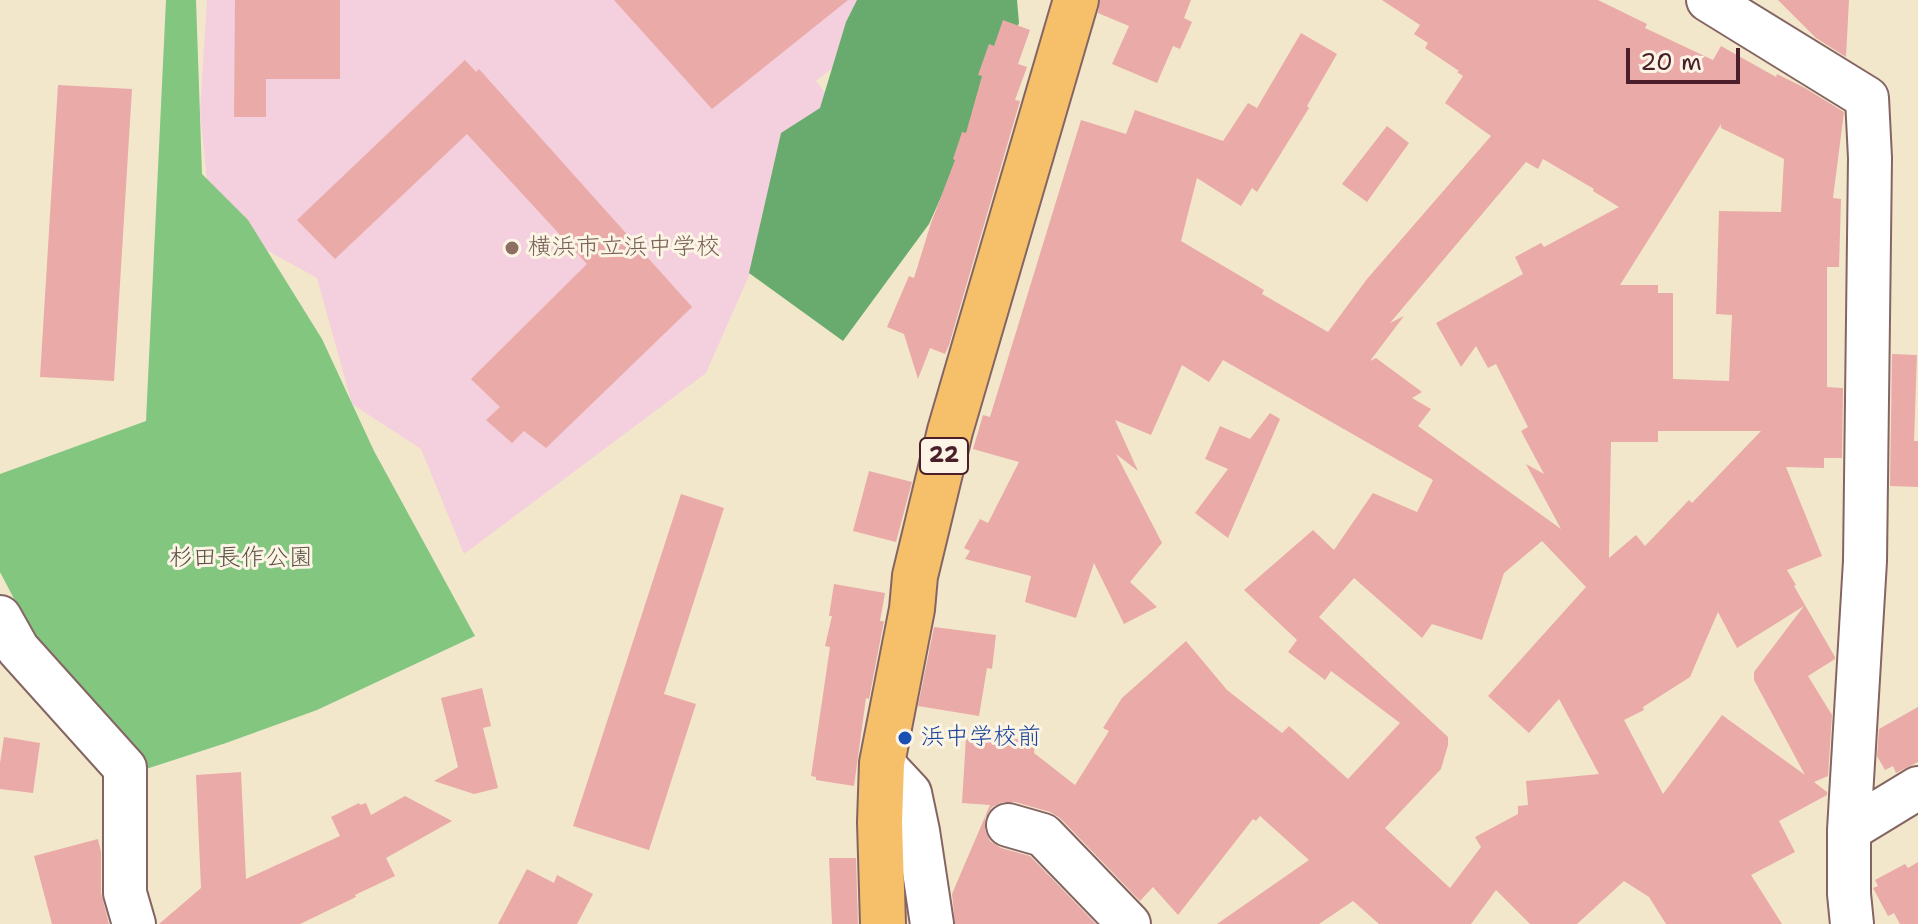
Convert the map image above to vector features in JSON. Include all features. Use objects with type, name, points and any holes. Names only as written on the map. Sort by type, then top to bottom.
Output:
[{"type":"main road","name":"22","points":[[883,924],[882,763],[912,609],[915,576],[950,431],[1076,0]]},
{"type":"street","points":[[1708,0],[1867,98],[1870,158],[1865,561],[1849,830],[1852,924]]},
{"type":"street","points":[[0,617],[18,649],[125,768],[125,893],[134,924]]},
{"type":"street","points":[[882,763],[910,793],[932,924]]},
{"type":"street","points":[[1849,830],[1918,788]]},
{"type":"street","points":[[1008,825],[1043,835],[1129,924]]},
{"type":"shaded area","name":"横浜市立浜中学校","points":[[207,0],[919,1],[816,81],[863,143],[778,210],[706,373],[464,554],[421,449],[352,404],[317,278],[211,219],[200,112]]},
{"type":"green space","name":"杉田長作公園","points":[[166,0],[196,0],[202,174],[248,220],[322,339],[374,451],[475,636],[317,710],[140,771],[35,639],[0,572],[0,474],[146,421]]},
{"type":"green space","points":[[857,0],[1017,0],[1019,23],[929,224],[843,341],[749,273],[781,133],[820,108],[846,22]]},
{"type":"building","points":[[235,0],[340,0],[340,79],[266,79],[266,117],[234,117]]},
{"type":"building","points":[[614,0],[848,0],[712,109]]},
{"type":"building","points":[[1100,0],[1191,0],[1184,18],[1192,22],[1180,49],[1173,46],[1157,83],[1112,64],[1129,26],[1098,13]]},
{"type":"building","points":[[1382,0],[1598,0],[1647,24],[1645,28],[1713,60],[1721,46],[1776,77],[1777,74],[1805,88],[1844,112],[1833,198],[1841,199],[1839,267],[1827,267],[1827,387],[1843,388],[1842,458],[1824,458],[1824,468],[1786,467],[1822,556],[1787,570],[1835,657],[1808,676],[1832,715],[1828,776],[1814,782],[1827,795],[1779,821],[1795,852],[1751,875],[1782,924],[1666,924],[1649,897],[1624,881],[1577,924],[1530,924],[1496,890],[1471,924],[1379,924],[1353,901],[1319,924],[1217,924],[1309,860],[1260,816],[1256,821],[1253,819],[1178,915],[1153,887],[1140,901],[1060,818],[1015,802],[1003,802],[992,807],[985,818],[985,830],[990,841],[1001,848],[1030,856],[1096,924],[955,924],[952,894],[990,805],[962,803],[966,737],[1035,740],[1034,753],[1075,785],[1109,731],[1103,728],[1122,698],[1186,641],[1227,690],[1282,733],[1289,726],[1348,779],[1400,723],[1331,671],[1325,680],[1288,652],[1297,640],[1244,590],[1313,530],[1334,550],[1373,493],[1417,512],[1433,480],[1223,360],[1209,382],[1182,365],[1151,435],[1115,420],[1138,471],[1116,454],[1162,543],[1130,582],[1157,607],[1124,624],[1094,563],[1076,618],[1025,602],[1031,576],[965,559],[970,551],[964,548],[980,519],[988,523],[1019,462],[973,449],[983,415],[990,417],[1081,120],[1126,134],[1135,110],[1223,141],[1248,103],[1257,108],[1301,33],[1337,54],[1307,106],[1309,108],[1257,192],[1252,188],[1241,206],[1197,178],[1181,241],[1264,290],[1262,294],[1328,332],[1367,279],[1491,136],[1445,103],[1463,76],[1425,48],[1428,43],[1414,34],[1420,25]],"holes":[[[1721,124],[1721,128],[1784,159],[1781,212],[1719,211],[1716,314],[1732,315],[1729,381],[1673,379],[1673,293],[1658,293],[1658,285],[1620,285]],[[1543,159],[1619,207],[1544,247],[1541,243],[1515,257],[1523,274],[1436,323],[1461,367],[1476,346],[1488,368],[1496,364],[1528,427],[1521,431],[1544,474],[1526,464],[1561,529],[1418,426],[1431,409],[1412,398],[1422,392],[1376,358],[1370,361],[1404,316],[1390,323],[1526,162],[1538,169]],[[1658,431],[1761,431],[1692,503],[1689,500],[1645,546],[1636,535],[1609,558],[1611,442],[1658,442]],[[1542,541],[1586,587],[1488,696],[1529,733],[1559,699],[1599,774],[1526,781],[1528,805],[1518,806],[1518,814],[1475,837],[1481,847],[1450,888],[1385,828],[1441,769],[1448,737],[1319,617],[1354,578],[1422,638],[1432,624],[1482,640],[1504,573]],[[1804,606],[1754,672],[1754,680],[1805,775],[1722,715],[1663,794],[1624,720],[1644,710],[1643,707],[1690,677],[1718,612],[1737,648]]]},
{"type":"building","points":[[1778,0],[1849,0],[1846,57],[1816,38]]},
{"type":"building","points":[[1003,20],[1030,30],[1018,64],[1027,67],[1015,100],[1020,101],[949,345],[945,354],[930,348],[918,379],[904,334],[887,327],[909,276],[914,278],[962,132],[966,133],[982,76],[978,75],[989,44],[994,46]]},
{"type":"building","points":[[465,60],[476,72],[479,69],[692,307],[546,448],[524,431],[512,443],[486,420],[500,407],[471,379],[587,264],[467,134],[335,259],[297,220]]},
{"type":"building","points":[[58,85],[132,89],[114,381],[40,377]]},
{"type":"building","points":[[1387,126],[1409,143],[1367,202],[1342,184]]},
{"type":"building","points":[[1892,354],[1917,355],[1914,441],[1918,441],[1918,487],[1890,486]]},
{"type":"building","points":[[1270,413],[1280,419],[1228,538],[1195,513],[1228,469],[1205,459],[1220,426],[1250,439]]},
{"type":"building","points":[[869,471],[912,482],[896,542],[853,531]]},
{"type":"building","points":[[681,494],[724,508],[664,694],[696,704],[649,850],[573,826]]},
{"type":"building","points":[[834,584],[885,593],[880,621],[884,621],[869,699],[866,698],[854,786],[816,780],[811,776],[830,647],[825,646],[832,616],[829,616]]},
{"type":"building","points":[[934,627],[996,635],[992,669],[987,668],[979,716],[918,706]]},
{"type":"building","points":[[482,688],[491,726],[483,728],[498,788],[474,794],[434,781],[458,767],[441,698]]},
{"type":"building","points":[[1918,707],[1918,762],[1896,773],[1893,766],[1885,770],[1877,756],[1879,729]]},
{"type":"building","points":[[4,737],[40,743],[33,793],[0,789]]},
{"type":"building","points":[[241,772],[246,879],[340,836],[331,817],[359,803],[366,803],[371,815],[405,796],[452,821],[386,858],[395,876],[300,924],[159,924],[201,888],[196,775]]},
{"type":"building","points":[[98,839],[101,893],[109,924],[52,924],[34,856]]},
{"type":"building","points":[[829,858],[856,858],[858,924],[832,924]]},
{"type":"building","points":[[1918,862],[1918,924],[1900,924],[1894,913],[1888,916],[1873,888],[1878,886],[1875,880],[1905,864],[1908,868]]},
{"type":"building","points":[[527,869],[554,883],[557,875],[593,894],[577,924],[498,924]]},
{"type":"place","name":"横浜市立浜中学校","points":[[512,248]]},
{"type":"place","name":"浜中学校前","points":[[905,738]]}]
